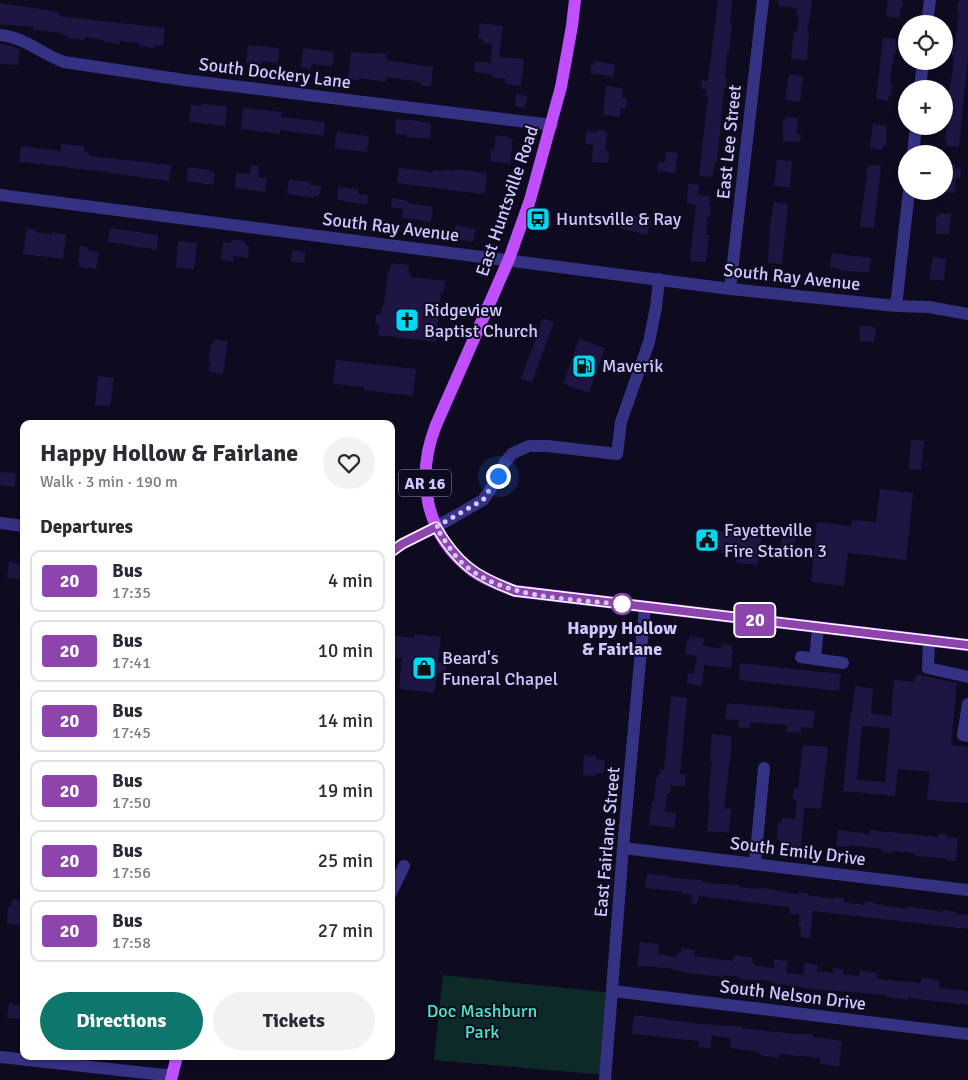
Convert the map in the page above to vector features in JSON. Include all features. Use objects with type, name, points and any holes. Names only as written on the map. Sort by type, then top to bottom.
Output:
[{"type":"main road","name":"East Huntsville Road","points":[[436,527],[427,500],[424,477],[429,445],[509,259],[530,200],[552,125],[572,26],[575,0]]},
{"type":"main road","points":[[395,549],[436,527]]},
{"type":"main road","name":"AR 16","points":[[436,527],[447,545],[474,572],[491,582],[515,591],[968,646]]},
{"type":"main road","points":[[172,1076],[175,1060]]},
{"type":"street","name":"East Lee Street","points":[[730,289],[763,0]]},
{"type":"street","points":[[928,15],[930,0]]},
{"type":"street","name":"South Dockery Lane","points":[[0,35],[12,36],[50,57],[64,62],[184,80],[552,125]]},
{"type":"street","name":"South Ray Avenue","points":[[0,195],[509,259],[730,289],[896,306],[929,307],[968,314]]},
{"type":"street","points":[[896,306],[908,200]]},
{"type":"street","points":[[436,527],[483,500],[505,462],[513,453],[529,446],[547,446],[617,454],[621,422],[653,324],[659,279]]},
{"type":"street","points":[[0,524],[20,526]]},
{"type":"street","name":"East Fairlane Street","points":[[605,1080],[623,848],[645,607]]},
{"type":"street","points":[[816,659],[818,628]]},
{"type":"street","points":[[929,641],[928,668],[968,677]]},
{"type":"street","points":[[801,658],[843,662]]},
{"type":"street","points":[[968,704],[963,735],[968,736]]},
{"type":"street","points":[[755,863],[764,768]]},
{"type":"street","name":"South Emily Drive","points":[[623,848],[968,890]]},
{"type":"street","points":[[395,885],[404,866]]},
{"type":"street","name":"South Nelson Drive","points":[[613,991],[968,1034]]},
{"type":"street","points":[[0,1056],[20,1058]]},
{"type":"street","points":[[35,1060],[172,1076]]},
{"type":"green space","name":"Doc Mashburn Park","points":[[443,975],[613,993],[606,1075],[434,1060]]},
{"type":"building","points":[[718,0],[732,0],[730,24],[732,24],[729,52],[727,52],[725,76],[727,78],[726,88],[724,88],[717,162],[715,162],[712,177],[699,176],[708,96],[706,96],[707,90],[701,89],[702,80],[708,81]]},
{"type":"building","points":[[778,0],[812,0],[807,33],[809,33],[807,60],[791,59],[794,32],[797,32],[799,15],[796,15],[797,8],[778,6]]},
{"type":"building","points":[[888,0],[901,0],[903,2],[898,18],[886,16]]},
{"type":"building","points":[[960,0],[968,0],[968,57],[959,147],[946,145],[947,140],[945,140],[945,135],[953,135],[953,80],[951,80],[954,56],[953,46],[955,46],[959,12],[957,11],[958,2]]},
{"type":"building","points":[[0,3],[59,12],[59,16],[165,28],[163,46],[155,45],[155,48],[138,46],[139,43],[120,41],[120,44],[85,37],[84,40],[68,38],[68,36],[61,35],[61,33],[33,30],[33,27],[0,24]]},
{"type":"building","points":[[480,23],[503,26],[499,57],[524,59],[521,86],[505,84],[506,79],[492,77],[491,74],[474,72],[475,62],[491,63],[492,44],[482,43],[483,39],[478,38]]},
{"type":"building","points":[[883,38],[896,39],[895,43],[897,43],[890,81],[893,84],[888,101],[876,99]]},
{"type":"building","points":[[0,43],[20,49],[18,65],[0,64]]},
{"type":"building","points":[[248,45],[279,48],[278,63],[262,61],[262,64],[246,63]]},
{"type":"building","points":[[303,48],[334,52],[332,66],[312,64],[311,69],[301,68]]},
{"type":"building","points":[[351,52],[387,54],[386,60],[433,67],[431,87],[420,85],[421,82],[387,77],[386,82],[359,78],[359,80],[348,79]]},
{"type":"building","points":[[595,61],[615,64],[613,77],[590,73],[591,65],[594,65]]},
{"type":"building","points":[[789,74],[803,76],[800,102],[785,100]]},
{"type":"building","points":[[606,86],[623,88],[622,98],[627,99],[626,108],[621,108],[620,117],[603,115]]},
{"type":"building","points":[[516,94],[528,96],[525,108],[515,106]]},
{"type":"building","points":[[202,104],[227,106],[225,126],[189,122],[191,105],[202,106]]},
{"type":"building","points":[[243,108],[282,112],[281,117],[325,122],[324,136],[280,130],[280,134],[241,129]]},
{"type":"building","points":[[785,117],[798,118],[796,134],[801,134],[800,142],[783,141],[783,121],[785,121]]},
{"type":"building","points":[[396,119],[431,123],[430,138],[406,137],[406,135],[395,134]]},
{"type":"building","points":[[873,124],[886,126],[886,146],[883,145],[883,150],[870,148]]},
{"type":"building","points":[[597,130],[607,131],[605,150],[609,151],[608,163],[592,162],[593,145],[585,144],[586,131],[597,132]]},
{"type":"building","points":[[337,132],[369,136],[367,152],[334,148]]},
{"type":"building","points":[[496,135],[513,139],[510,164],[490,161]]},
{"type":"building","points":[[61,144],[84,146],[84,152],[89,152],[89,156],[171,165],[169,181],[19,162],[21,146],[61,151]]},
{"type":"building","points":[[666,152],[678,153],[675,173],[657,171],[658,162],[665,163]]},
{"type":"building","points":[[777,160],[792,161],[790,188],[774,186]]},
{"type":"building","points":[[953,164],[955,164],[955,168],[961,169],[960,178],[956,178],[955,193],[953,193]]},
{"type":"building","points":[[251,165],[259,166],[258,177],[267,178],[265,192],[235,188],[236,173],[250,174]]},
{"type":"building","points":[[868,165],[881,166],[874,228],[860,227]]},
{"type":"building","points":[[188,167],[215,172],[213,185],[186,181]]},
{"type":"building","points":[[399,168],[433,172],[433,170],[455,171],[455,169],[487,173],[485,193],[397,183]]},
{"type":"building","points":[[289,179],[310,182],[310,185],[321,186],[319,197],[287,194]]},
{"type":"building","points":[[688,184],[699,185],[698,195],[710,196],[710,217],[708,217],[706,235],[709,235],[706,262],[690,261],[696,205],[687,204]]},
{"type":"building","points":[[338,187],[358,189],[358,194],[368,195],[367,205],[337,200]]},
{"type":"building","points":[[392,198],[433,207],[431,222],[402,218],[403,209],[391,207]]},
{"type":"building","points":[[774,202],[788,204],[782,264],[768,263],[770,226]]},
{"type":"building","points":[[620,212],[651,220],[647,235],[616,227]]},
{"type":"building","points":[[939,213],[951,214],[949,234],[936,233],[936,217],[938,217]]},
{"type":"building","points":[[456,225],[476,229],[473,242],[453,238]]},
{"type":"building","points":[[27,228],[36,230],[35,232],[52,234],[52,232],[66,235],[63,259],[23,254]]},
{"type":"building","points":[[110,228],[158,235],[157,250],[108,242]]},
{"type":"building","points":[[232,240],[245,241],[245,245],[249,246],[248,258],[234,256],[233,262],[221,260],[223,242],[231,243]]},
{"type":"building","points":[[178,241],[197,243],[194,269],[176,268]]},
{"type":"building","points":[[80,246],[89,247],[88,250],[99,252],[96,269],[79,267]]},
{"type":"building","points":[[292,250],[306,252],[304,263],[291,262]]},
{"type":"building","points":[[832,253],[871,258],[869,272],[840,271],[841,269],[830,268]]},
{"type":"building","points":[[933,257],[946,259],[944,281],[929,279]]},
{"type":"building","points":[[391,263],[409,265],[408,272],[411,273],[410,277],[445,281],[444,293],[441,292],[436,342],[378,335],[379,325],[375,324],[376,315],[381,315],[382,305],[384,306],[388,270],[390,271]]},
{"type":"building","points":[[543,318],[554,322],[532,382],[521,379]]},
{"type":"building","points":[[860,326],[876,327],[874,342],[859,341]]},
{"type":"building","points":[[214,339],[228,341],[223,374],[209,372],[211,362],[208,362],[211,344],[213,345]]},
{"type":"building","name":"Maverik","points":[[579,339],[605,348],[589,393],[563,384]]},
{"type":"building","points":[[336,360],[416,369],[413,396],[364,390],[364,387],[333,384]]},
{"type":"building","points":[[98,376],[114,378],[110,406],[95,405]]},
{"type":"building","points":[[911,440],[924,441],[921,470],[909,469]]},
{"type":"building","points":[[0,472],[16,473],[15,487],[0,485]]},
{"type":"building","points":[[880,489],[913,493],[906,560],[848,553],[844,586],[811,582],[817,522],[851,526],[852,520],[876,522]]},
{"type":"building","points":[[740,527],[762,529],[758,565],[736,563],[737,554],[721,553],[721,550],[714,550],[716,531],[724,532],[724,529],[739,531]]},
{"type":"building","points":[[782,535],[796,537],[793,552],[780,550]]},
{"type":"building","points":[[9,562],[20,564],[20,580],[7,578]]},
{"type":"building","name":"Beard's Funeral Chapel","points":[[414,634],[441,637],[438,662],[447,663],[445,674],[437,673],[434,693],[399,689],[402,658],[395,657],[395,636],[414,638]]},
{"type":"building","points":[[690,636],[704,638],[703,646],[721,648],[722,644],[731,645],[731,649],[733,649],[731,668],[704,665],[702,686],[687,684],[688,673],[694,674],[697,656],[685,654],[687,639],[690,639]]},
{"type":"building","points":[[740,663],[841,674],[839,691],[739,680]]},
{"type":"building","points":[[916,674],[957,683],[951,745],[968,747],[968,803],[927,800],[930,772],[898,769],[895,796],[843,791],[855,686],[873,688],[871,714],[891,716],[894,680],[915,682]],"holes":[[[862,726],[890,728],[885,782],[857,780]]]},
{"type":"building","points":[[671,696],[687,698],[680,774],[686,774],[685,786],[671,785],[670,794],[667,793],[665,812],[676,813],[674,828],[649,825],[656,779],[660,775],[660,769],[664,770]]},
{"type":"building","points":[[727,703],[815,711],[813,728],[801,727],[801,733],[786,732],[787,725],[751,722],[750,728],[738,727],[739,720],[725,719]]},
{"type":"building","points":[[712,734],[731,736],[724,809],[731,809],[729,833],[707,831]]},
{"type":"building","points":[[803,745],[828,747],[821,809],[804,808],[801,848],[779,846],[780,840],[777,840],[778,823],[782,823],[782,818],[795,819],[797,800],[793,799],[793,793],[794,788],[798,788]]},
{"type":"building","points":[[584,755],[596,756],[596,759],[605,760],[604,773],[595,773],[595,776],[583,775]]},
{"type":"building","points":[[838,830],[870,834],[870,830],[938,837],[939,834],[946,834],[946,837],[958,838],[956,861],[946,860],[946,858],[915,856],[915,853],[882,852],[882,849],[849,845],[849,847],[836,846]]},
{"type":"building","points":[[647,874],[669,876],[669,878],[702,880],[701,882],[707,883],[739,885],[739,887],[755,889],[765,888],[793,894],[798,894],[798,892],[835,899],[835,897],[844,898],[844,902],[865,905],[865,901],[884,906],[907,908],[908,906],[943,912],[943,910],[957,912],[956,914],[968,915],[968,929],[813,911],[810,938],[800,937],[801,926],[798,925],[800,915],[790,914],[790,908],[788,907],[699,896],[697,904],[691,903],[692,895],[645,888]]},
{"type":"building","points":[[12,899],[20,900],[20,926],[7,924],[8,906],[11,907]]},
{"type":"building","points":[[640,942],[659,944],[658,954],[676,957],[677,953],[681,953],[682,948],[695,950],[694,956],[733,961],[734,955],[752,957],[754,966],[774,968],[774,959],[786,961],[788,962],[786,973],[803,975],[805,963],[818,965],[817,971],[833,973],[833,968],[844,969],[843,974],[859,976],[860,970],[878,973],[877,979],[921,983],[921,978],[939,980],[939,988],[968,991],[968,1005],[908,998],[908,1000],[886,997],[887,995],[814,989],[772,983],[772,981],[740,979],[740,977],[722,975],[722,977],[637,966]]},
{"type":"building","points":[[9,1003],[20,1006],[20,1019],[7,1018]]},
{"type":"building","points":[[634,1015],[794,1034],[813,1034],[813,1037],[842,1041],[839,1066],[820,1064],[821,1058],[779,1054],[779,1058],[760,1055],[760,1052],[730,1048],[731,1038],[712,1036],[710,1048],[698,1047],[699,1041],[632,1034]]},
{"type":"bus line","name":"20","points":[[395,549],[436,527],[447,545],[474,572],[491,582],[515,591],[968,645]]},
{"type":"place","name":"Huntsville & Ray","points":[[538,219]]},
{"type":"place","name":"Ridgeview Baptist Church","points":[[407,320]]},
{"type":"place","name":"Maverik","points":[[584,366]]},
{"type":"place","name":"Fayetteville Fire Station 3","points":[[707,540]]},
{"type":"place","name":"Happy Hollow & Fairlane","points":[[622,604]]},
{"type":"place","name":"Beard's Funeral Chapel","points":[[424,668]]},
{"type":"route","points":[[498,476],[483,500],[436,527],[447,545],[459,559],[474,572],[491,582],[515,591],[622,604]]}]
